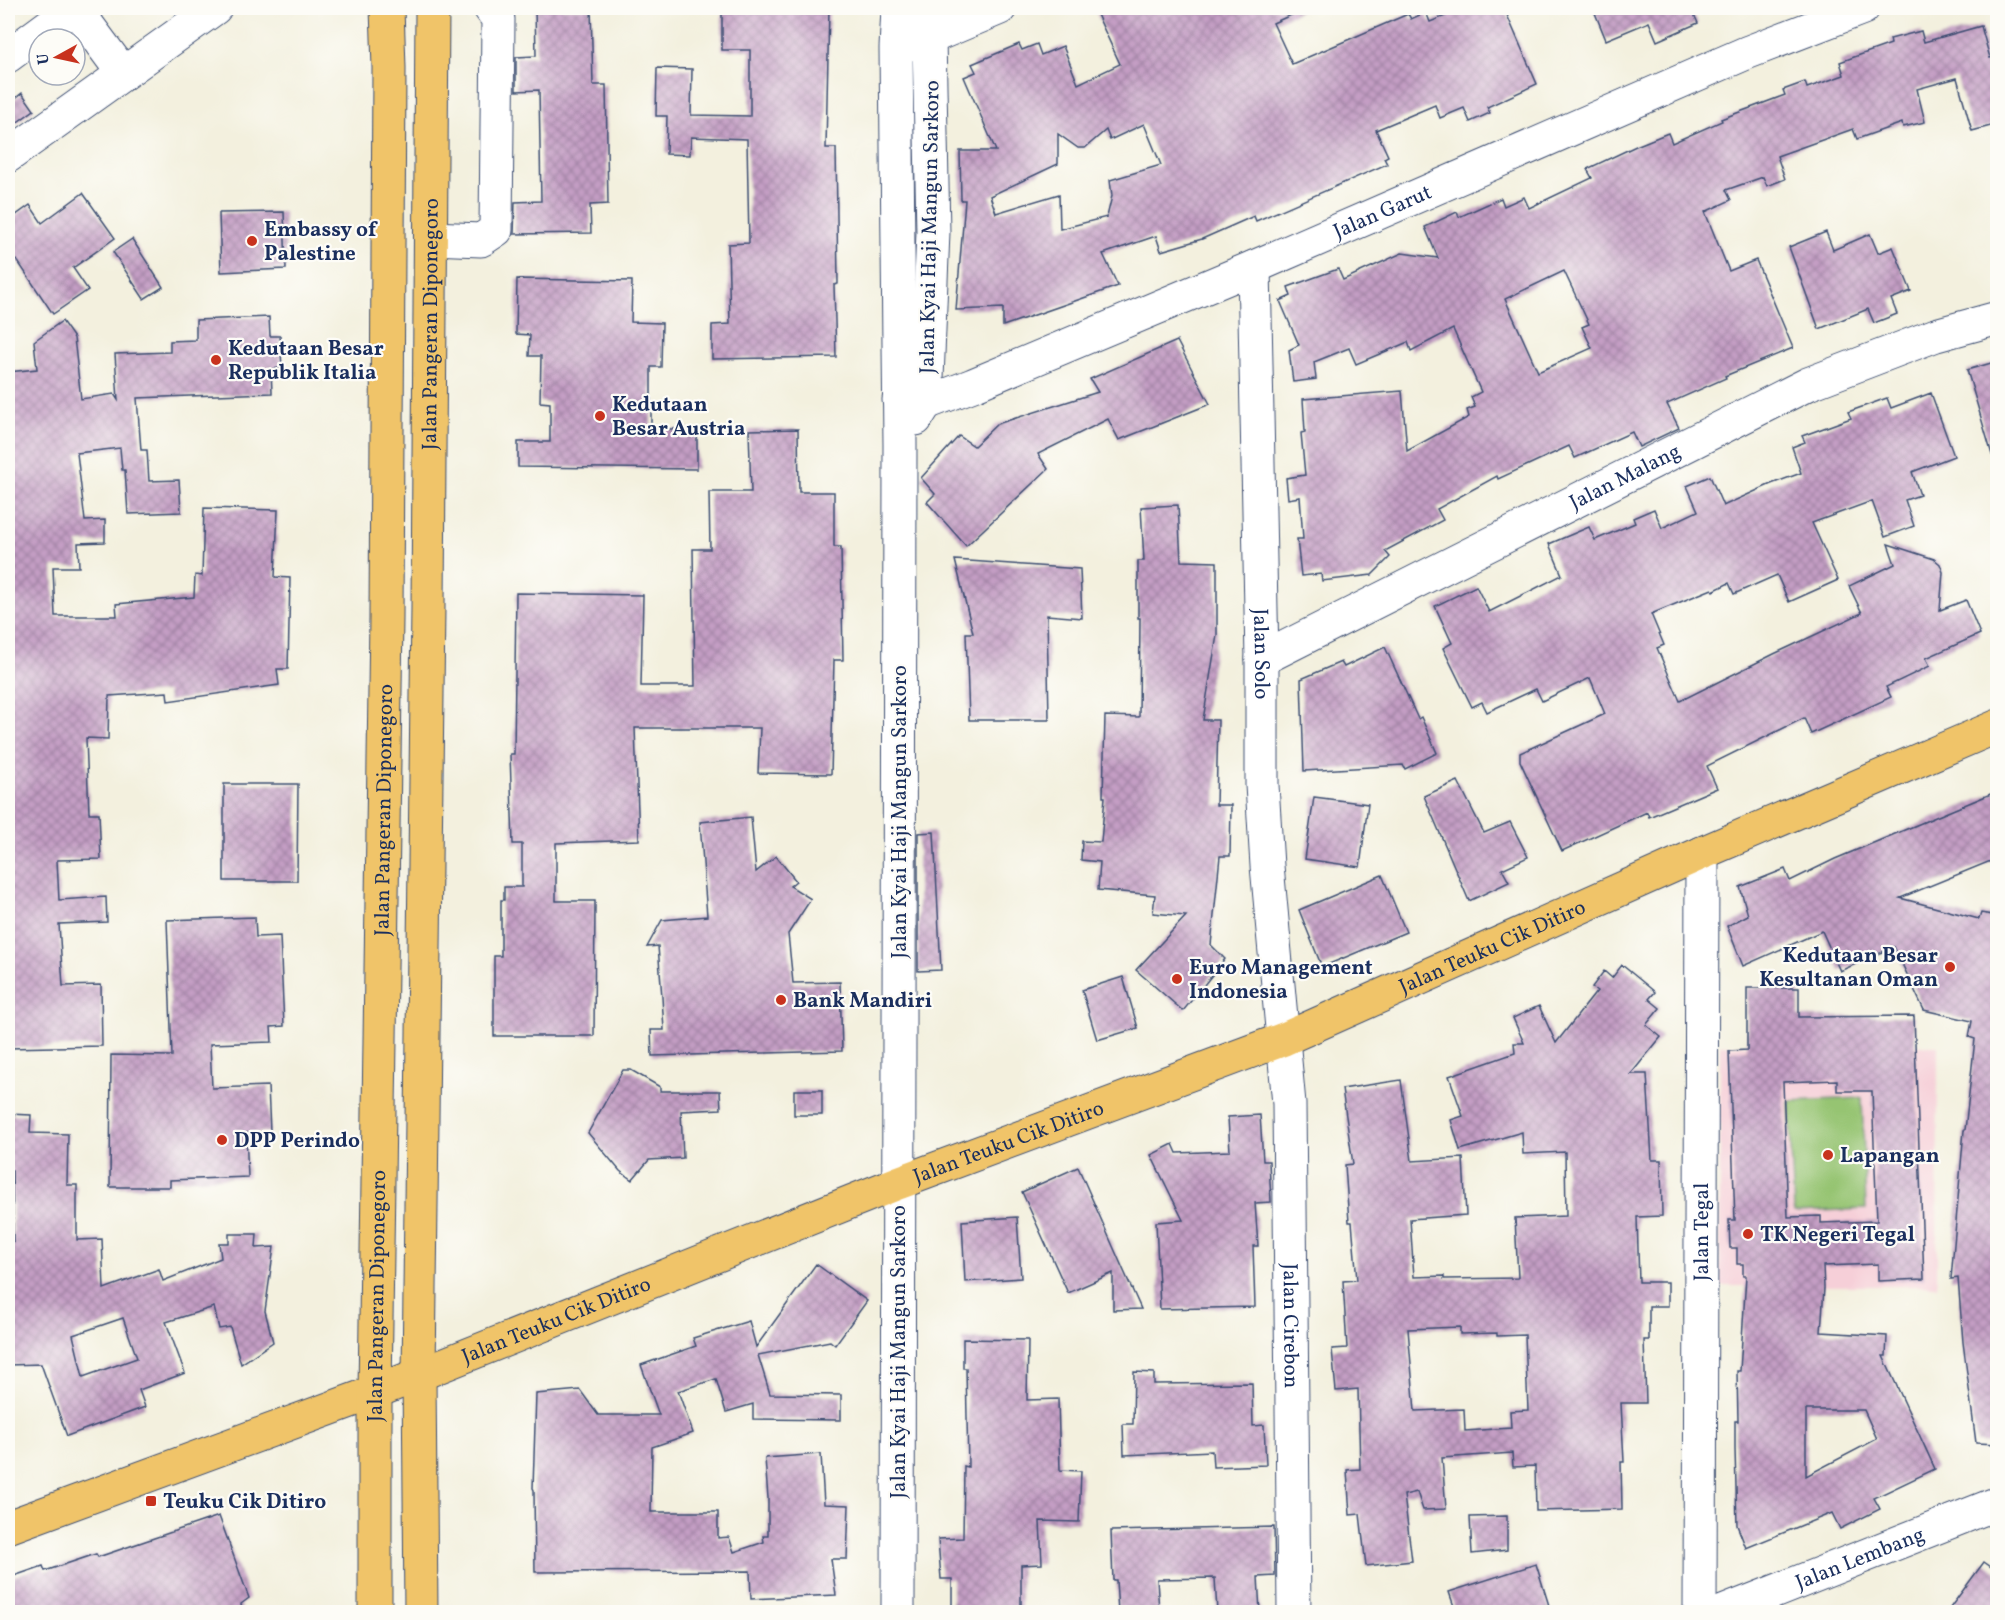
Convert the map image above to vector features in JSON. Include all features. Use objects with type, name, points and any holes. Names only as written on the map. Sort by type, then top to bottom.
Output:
[{"type":"main road","name":"Jalan Pangeran Diponegoro","points":[[375,1612],[375,1392],[387,618],[389,68],[387,8]]},
{"type":"main road","name":"Jalan Pangeran Diponegoro","points":[[421,1612],[419,1375],[432,8]]},
{"type":"main road","points":[[387,618],[393,602],[400,597],[410,596],[418,599],[428,608]]},
{"type":"main road","name":"Jalan Teuku Cik Ditiro","points":[[8,1527],[375,1392],[898,1183],[1284,1039],[1701,853],[1998,726]]},
{"type":"street","points":[[8,156],[215,8]]},
{"type":"street","points":[[431,238],[481,240],[496,230],[498,19],[490,8]]},
{"type":"street","name":"Jalan Kyai Haji Mangun Sarkoro","points":[[898,8],[896,48],[897,234],[913,402]]},
{"type":"street","points":[[910,8],[929,38]]},
{"type":"street","points":[[896,48],[929,38],[1000,8]]},
{"type":"street","name":"Jalan Garut","points":[[913,402],[1254,267],[1746,53],[1863,8]]},
{"type":"street","points":[[8,56],[85,21],[123,73]]},
{"type":"street","name":"Jalan Kyai Haji Mangun Sarkoro","points":[[898,1612],[900,444],[913,402],[933,232],[929,38]]},
{"type":"street","points":[[897,234],[933,232]]},
{"type":"street","name":"Jalan Solo","points":[[1254,267],[1262,659],[1262,785],[1267,866],[1284,1039]]},
{"type":"street","name":"Jalan Malang","points":[[1262,659],[1808,384],[1936,335],[1998,318]]},
{"type":"street","name":"Jalan Tegal","points":[[1700,1612],[1701,853]]},
{"type":"street","name":"Jalan Cirebon","points":[[1284,1039],[1289,1104],[1294,1612]]},
{"type":"street","name":"Jalan Lembang","points":[[1723,1612],[1998,1503]]},
{"type":"shaded area","points":[[1720,1045],[1938,1046],[1937,1286],[1720,1286]]},
{"type":"green space","name":"Lapangan","points":[[1862,1098],[1866,1209],[1794,1212],[1789,1101]]},
{"type":"building","points":[[535,8],[591,8],[593,85],[606,85],[608,204],[590,205],[591,233],[514,234],[515,202],[541,201],[539,90],[516,91],[516,57],[536,56]]},
{"type":"building","points":[[722,8],[829,8],[826,148],[836,148],[838,284],[834,285],[836,357],[712,359],[712,325],[730,324],[728,244],[749,243],[747,139],[691,137],[690,155],[666,154],[667,116],[656,116],[657,68],[692,69],[691,115],[750,116],[750,50],[722,50]]},
{"type":"building","points":[[1094,8],[1307,8],[1273,23],[1292,64],[1408,14],[1411,19],[1426,12],[1430,22],[1465,8],[1504,8],[1537,84],[1487,107],[1490,113],[1470,122],[1464,108],[1440,118],[1435,105],[1376,130],[1388,156],[1384,158],[1387,164],[1256,221],[1254,216],[1202,239],[1161,251],[1156,236],[1103,254],[1118,286],[1003,326],[1003,308],[956,310],[965,200],[961,200],[960,151],[996,151],[964,77],[976,72],[972,64],[1019,44],[1022,50],[1037,44],[1041,55],[1063,46],[1078,84],[1120,64]],"holes":[[[1144,124],[1161,165],[1110,180],[1112,196],[1107,217],[1060,229],[1059,194],[996,213],[990,196],[1058,164],[1058,134],[1078,148],[1085,148],[1106,130],[1110,140]]]},
{"type":"building","points":[[1593,8],[1691,8],[1698,23],[1657,41],[1649,22],[1606,40]]},
{"type":"building","points":[[1981,26],[1990,58],[1998,55],[1998,124],[1972,131],[1957,78],[1917,89],[1925,122],[1903,127],[1902,123],[1857,139],[1853,129],[1777,156],[1785,179],[1767,186],[1763,177],[1726,190],[1731,200],[1705,212],[1729,271],[1756,260],[1793,348],[1725,376],[1726,378],[1667,404],[1679,428],[1639,447],[1632,432],[1575,458],[1569,446],[1498,479],[1497,476],[1437,509],[1443,520],[1385,551],[1390,557],[1372,575],[1322,581],[1321,574],[1301,576],[1297,539],[1303,539],[1300,497],[1288,499],[1286,478],[1305,475],[1301,433],[1305,432],[1303,399],[1402,391],[1407,451],[1469,417],[1467,410],[1475,407],[1471,397],[1481,392],[1453,329],[1411,351],[1408,342],[1356,364],[1349,348],[1314,362],[1316,379],[1293,382],[1289,350],[1299,345],[1280,301],[1291,296],[1288,287],[1338,269],[1343,280],[1402,253],[1438,258],[1425,227],[1457,212],[1459,217],[1501,198],[1504,206],[1524,197],[1529,208],[1592,178],[1587,169],[1636,146],[1668,133],[1672,143],[1722,121],[1721,119],[1785,95],[1783,90],[1805,82],[1807,88],[1844,75],[1840,62],[1891,44],[1890,39],[1921,31],[1924,42]],"holes":[[[1564,271],[1589,324],[1582,327],[1592,348],[1538,372],[1505,299]]]},
{"type":"building","points":[[22,93],[34,110],[8,129],[8,104]]},
{"type":"building","points":[[83,193],[115,238],[73,268],[88,290],[53,314],[17,260],[8,267],[8,221],[30,205],[42,223]]},
{"type":"building","name":"Embassy of Palestine","points":[[284,212],[286,269],[221,272],[219,213]]},
{"type":"building","points":[[1826,232],[1833,250],[1870,234],[1878,253],[1893,247],[1911,291],[1891,299],[1897,314],[1874,323],[1868,309],[1819,329],[1789,247]]},
{"type":"building","points":[[132,239],[163,287],[144,299],[113,252]]},
{"type":"building","points":[[517,279],[632,281],[631,322],[662,323],[661,367],[651,367],[651,429],[697,429],[697,469],[518,467],[518,442],[550,442],[550,403],[540,402],[541,356],[529,356],[530,335],[516,334]]},
{"type":"building","points":[[269,317],[270,336],[280,336],[282,368],[271,369],[272,393],[137,398],[141,450],[147,450],[149,481],[179,480],[181,512],[128,514],[125,470],[122,470],[120,448],[77,453],[85,521],[105,520],[105,542],[78,543],[79,567],[53,567],[55,616],[117,616],[116,604],[194,597],[195,575],[202,576],[204,508],[278,510],[275,577],[290,578],[288,669],[277,669],[279,685],[168,701],[167,692],[109,696],[108,739],[86,738],[89,813],[99,813],[101,859],[57,860],[59,900],[106,897],[107,922],[59,924],[63,986],[101,985],[102,1046],[8,1048],[8,372],[37,369],[34,341],[62,321],[74,338],[81,399],[114,394],[118,400],[115,354],[170,352],[170,341],[196,340],[196,320]]},
{"type":"building","points":[[1177,341],[1210,404],[1119,440],[1108,419],[1038,454],[1048,469],[966,546],[927,502],[935,494],[921,478],[959,436],[974,446],[997,424],[1098,392],[1090,379]]},
{"type":"building","points":[[1998,361],[1998,454],[1992,455],[1967,370]]},
{"type":"building","points":[[1931,393],[1954,456],[1912,472],[1920,495],[1905,500],[1914,526],[1885,537],[1872,501],[1812,523],[1838,580],[1789,602],[1777,575],[1734,594],[1729,583],[1713,591],[1712,589],[1651,614],[1664,645],[1657,648],[1680,701],[1862,613],[1849,586],[1895,564],[1888,544],[1934,559],[1940,564],[1943,572],[1940,610],[1966,600],[1980,634],[1926,658],[1930,666],[1886,687],[1891,697],[1811,734],[1804,718],[1707,766],[1717,788],[1649,817],[1647,812],[1562,851],[1520,761],[1520,753],[1605,714],[1590,678],[1542,701],[1536,689],[1487,712],[1482,702],[1472,707],[1443,648],[1452,643],[1435,606],[1476,586],[1489,612],[1562,575],[1549,544],[1589,527],[1595,540],[1635,523],[1633,518],[1654,509],[1662,528],[1698,511],[1687,486],[1710,476],[1723,506],[1801,473],[1792,447],[1805,442],[1802,436],[1851,418],[1848,412],[1887,398],[1891,408]]},
{"type":"building","points":[[798,429],[799,492],[834,492],[834,547],[841,547],[843,660],[834,660],[831,774],[758,773],[760,728],[635,728],[639,840],[556,843],[556,901],[595,901],[594,1036],[494,1036],[494,956],[501,956],[501,900],[504,900],[504,887],[522,887],[522,844],[513,844],[510,754],[514,754],[516,593],[643,595],[641,686],[695,686],[693,549],[710,549],[709,492],[751,492],[749,430]]},
{"type":"building","points":[[1178,505],[1181,561],[1217,562],[1217,635],[1203,720],[1218,720],[1216,805],[1231,805],[1230,856],[1220,856],[1211,945],[1225,959],[1183,1011],[1136,970],[1186,916],[1153,913],[1155,895],[1098,890],[1100,862],[1081,860],[1082,841],[1101,842],[1105,797],[1103,797],[1105,716],[1139,717],[1138,561],[1144,561],[1141,507]]},
{"type":"building","points":[[955,560],[1080,569],[1082,618],[1047,615],[1049,720],[969,720],[966,633],[973,633]]},
{"type":"building","points":[[1385,647],[1418,719],[1421,717],[1437,753],[1405,769],[1403,765],[1304,771],[1301,679],[1341,662],[1344,667]]},
{"type":"building","points":[[1458,781],[1484,833],[1510,822],[1528,857],[1502,869],[1509,882],[1469,901],[1424,796]]},
{"type":"building","points":[[224,784],[298,784],[297,881],[224,881]]},
{"type":"building","points":[[1998,791],[1998,858],[1900,898],[1979,919],[1981,913],[1998,916],[1998,1444],[1976,1443],[1963,1342],[1958,1278],[1951,1279],[1964,1130],[1975,1039],[1969,1037],[1972,1021],[1924,1010],[1894,947],[1840,971],[1822,931],[1743,966],[1727,926],[1748,915],[1740,887],[1785,869],[1790,881],[1835,859]]},
{"type":"building","points":[[1314,797],[1368,804],[1360,867],[1305,859]]},
{"type":"building","points":[[751,817],[756,872],[776,856],[796,881],[790,886],[811,899],[788,934],[793,983],[840,982],[842,1051],[652,1056],[651,1030],[664,1030],[658,946],[647,947],[662,920],[707,916],[700,822]]},
{"type":"building","points":[[934,832],[941,970],[918,971],[918,833]]},
{"type":"building","points":[[1382,875],[1406,932],[1322,967],[1299,910]]},
{"type":"building","points":[[255,917],[256,937],[280,936],[284,1026],[271,1027],[272,1042],[210,1044],[212,1088],[268,1086],[270,1132],[246,1133],[248,1177],[170,1180],[170,1187],[110,1187],[111,1055],[172,1056],[167,920]]},
{"type":"building","points":[[1622,965],[1655,992],[1649,999],[1660,1008],[1646,1025],[1661,1037],[1631,1074],[1647,1074],[1652,1160],[1661,1160],[1662,1216],[1637,1217],[1639,1282],[1668,1282],[1668,1306],[1649,1306],[1649,1340],[1644,1340],[1646,1403],[1621,1403],[1624,1462],[1621,1462],[1622,1509],[1536,1511],[1535,1466],[1513,1467],[1512,1453],[1442,1458],[1446,1509],[1423,1510],[1417,1492],[1404,1495],[1412,1561],[1366,1566],[1360,1514],[1350,1515],[1347,1470],[1360,1469],[1358,1389],[1336,1391],[1332,1349],[1347,1348],[1343,1281],[1357,1280],[1352,1222],[1349,1222],[1345,1165],[1353,1164],[1342,1089],[1401,1080],[1412,1161],[1463,1158],[1466,1215],[1410,1219],[1414,1277],[1518,1278],[1515,1218],[1566,1216],[1565,1152],[1523,1154],[1522,1132],[1460,1150],[1451,1120],[1463,1116],[1449,1076],[1515,1053],[1514,1043],[1524,1043],[1513,1018],[1539,1006],[1556,1043],[1597,991],[1592,987],[1604,971],[1612,978]],"holes":[[[1460,1327],[1460,1334],[1525,1335],[1528,1410],[1510,1411],[1511,1428],[1465,1431],[1464,1409],[1415,1411],[1408,1329]]]},
{"type":"building","points":[[1123,977],[1138,1028],[1097,1040],[1082,990]]},
{"type":"building","points":[[1747,988],[1799,988],[1799,1017],[1914,1016],[1924,1279],[1878,1281],[1878,1264],[1823,1266],[1821,1332],[1887,1336],[1886,1356],[1883,1356],[1935,1469],[1874,1498],[1880,1509],[1840,1529],[1832,1513],[1746,1548],[1737,1525],[1735,1421],[1738,1421],[1737,1371],[1740,1371],[1746,1276],[1743,1276],[1743,1264],[1737,1264],[1737,1248],[1730,1248],[1729,1220],[1735,1220],[1729,1051],[1747,1050]],"holes":[[[1837,1080],[1837,1091],[1872,1091],[1877,1221],[1821,1223],[1821,1216],[1788,1217],[1783,1082]],[[1806,1410],[1864,1410],[1877,1439],[1806,1476]]]},
{"type":"building","points":[[623,1070],[631,1070],[660,1087],[660,1091],[720,1091],[721,1109],[681,1111],[683,1158],[649,1160],[632,1180],[620,1171],[588,1133]]},
{"type":"building","points":[[794,1090],[822,1090],[822,1115],[794,1115]]},
{"type":"building","points":[[8,1114],[31,1115],[30,1133],[68,1134],[67,1185],[77,1185],[77,1240],[102,1239],[104,1289],[159,1269],[163,1281],[221,1258],[219,1243],[229,1243],[229,1234],[257,1234],[256,1248],[274,1247],[265,1311],[273,1342],[241,1364],[230,1327],[219,1329],[214,1307],[166,1322],[185,1373],[139,1390],[145,1407],[67,1436],[41,1364],[8,1365],[8,1242],[13,1242],[12,1171],[8,1171]],"holes":[[[123,1318],[137,1358],[83,1377],[73,1335]]]},
{"type":"building","points":[[1260,1115],[1263,1161],[1269,1161],[1271,1202],[1255,1203],[1258,1246],[1253,1246],[1255,1307],[1160,1309],[1156,1222],[1183,1220],[1151,1155],[1173,1144],[1177,1153],[1230,1151],[1228,1117]]},
{"type":"building","points":[[1078,1167],[1141,1309],[1113,1310],[1113,1273],[1068,1293],[1022,1192]]},
{"type":"building","points":[[1017,1217],[1021,1278],[965,1282],[962,1221]]},
{"type":"building","points":[[816,1264],[867,1301],[835,1345],[830,1341],[758,1355],[770,1394],[841,1395],[841,1420],[753,1419],[753,1404],[726,1412],[716,1379],[678,1391],[693,1433],[652,1447],[651,1512],[718,1512],[718,1538],[729,1537],[734,1552],[764,1542],[763,1536],[768,1536],[765,1458],[821,1454],[824,1504],[849,1505],[847,1559],[831,1559],[836,1595],[751,1599],[750,1571],[535,1572],[533,1488],[536,1394],[580,1390],[598,1415],[659,1415],[641,1365],[696,1346],[693,1338],[749,1321],[756,1347]]},
{"type":"building","points":[[963,1339],[1028,1340],[1027,1400],[1058,1399],[1060,1470],[1081,1471],[1079,1522],[1040,1521],[1042,1564],[1021,1565],[1021,1612],[952,1612],[952,1579],[941,1579],[938,1539],[963,1538],[964,1466],[968,1467],[966,1368],[963,1368]]},
{"type":"building","points":[[1134,1372],[1154,1373],[1154,1384],[1252,1383],[1253,1426],[1264,1425],[1266,1465],[1213,1467],[1212,1451],[1124,1455],[1123,1424],[1133,1424]]},
{"type":"building","points":[[219,1516],[249,1598],[241,1604],[242,1612],[8,1612],[8,1578],[43,1566],[45,1571],[96,1554],[98,1557]]},
{"type":"building","points":[[1507,1516],[1507,1550],[1472,1554],[1470,1517]]},
{"type":"building","points":[[1274,1527],[1275,1576],[1258,1577],[1260,1612],[1217,1612],[1215,1578],[1157,1579],[1159,1612],[1118,1612],[1116,1580],[1113,1580],[1111,1531]]},
{"type":"building","points":[[1984,1562],[1998,1572],[1998,1612],[1947,1612]]},
{"type":"building","points":[[1536,1564],[1551,1612],[1456,1612],[1449,1592]]},
{"type":"place","name":"Embassy of Palestine","points":[[252,241]]},
{"type":"place","name":"Kedutaan Besar Republik Italia","points":[[216,360]]},
{"type":"place","name":"Kedutaan Besar Austria","points":[[600,416]]},
{"type":"place","name":"Kedutaan Besar Kesultanan Oman","points":[[1950,967]]},
{"type":"place","name":"Euro Management Indonesia","points":[[1177,979]]},
{"type":"place","name":"Bank Mandiri","points":[[781,1000]]},
{"type":"place","name":"DPP Perindo","points":[[222,1140]]},
{"type":"place","name":"Lapangan","points":[[1828,1155]]},
{"type":"place","name":"TK Negeri Tegal","points":[[1748,1234]]},
{"type":"place","name":"Teuku Cik Ditiro","points":[[151,1501]]}]
